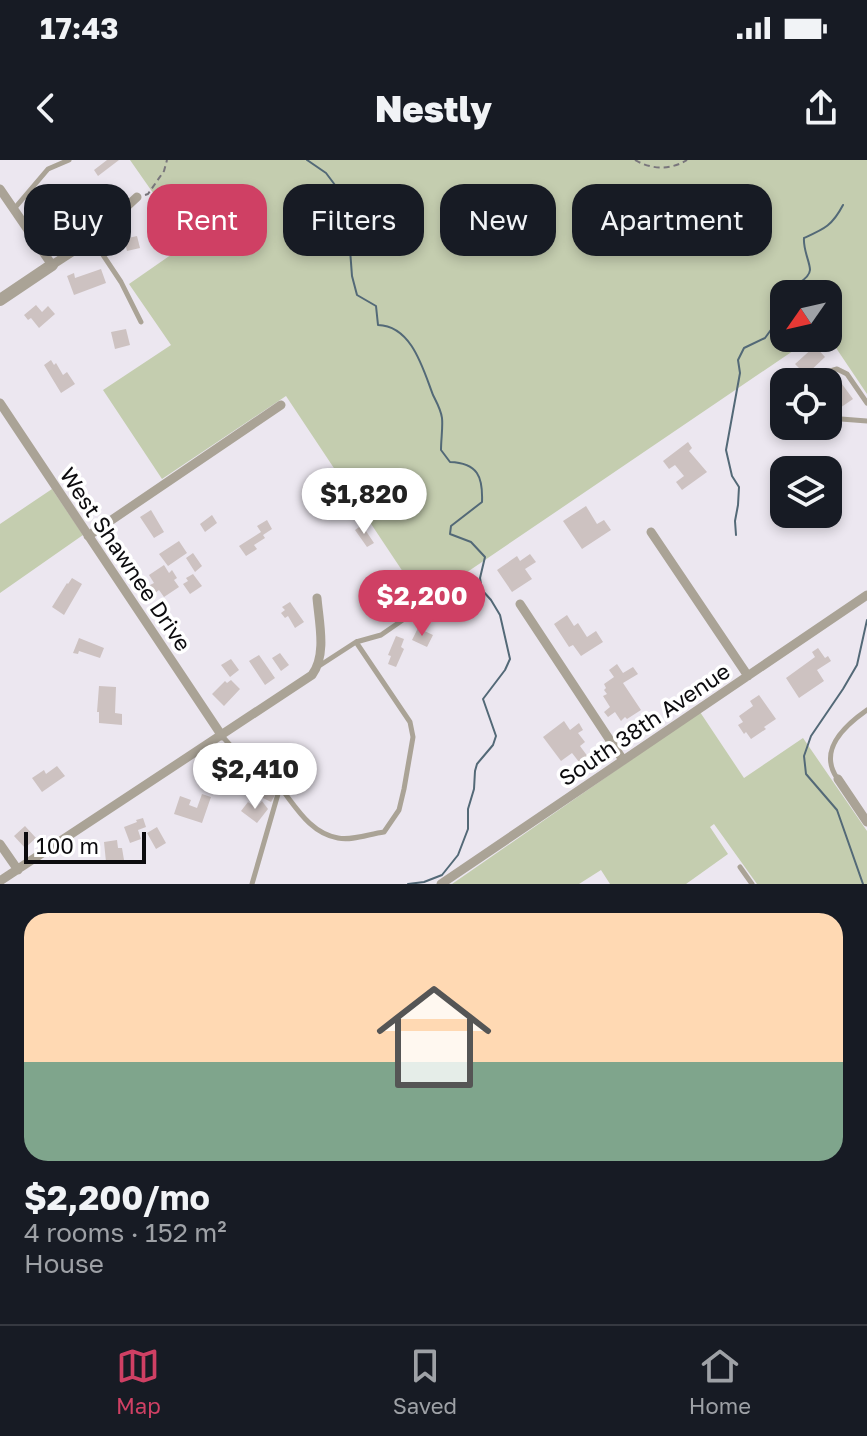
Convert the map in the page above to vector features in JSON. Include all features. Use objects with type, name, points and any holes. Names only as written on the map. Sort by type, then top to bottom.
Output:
[{"type":"street","points":[[0,189],[52,265]]},
{"type":"street","points":[[131,203],[137,197]]},
{"type":"street","points":[[0,300],[66,256]]},
{"type":"street","name":"West Shawnee Drive","points":[[0,403],[222,736]]},
{"type":"street","points":[[88,536],[281,405]]},
{"type":"street","points":[[651,532],[748,676]]},
{"type":"street","name":"South 38th Avenue","points":[[441,884],[867,595]]},
{"type":"street","points":[[0,881],[312,675],[319,666],[317,598]]},
{"type":"street","points":[[520,604],[623,760]]},
{"type":"street","points":[[838,779],[867,822]]},
{"type":"street","points":[[0,844],[18,870]]},
{"type":"lane","points":[[45,160],[48,169]]},
{"type":"lane","points":[[14,209],[48,169],[69,160]]},
{"type":"lane","points":[[103,256],[141,322]]},
{"type":"lane","points":[[842,372],[867,403]]},
{"type":"lane","points":[[842,419],[867,421]]},
{"type":"lane","points":[[319,666],[356,642],[381,635],[407,617]]},
{"type":"lane","points":[[222,736],[280,787],[311,826],[324,834],[340,839],[384,832],[399,810],[413,737],[410,722],[356,642]]},
{"type":"lane","points":[[838,779],[830,765],[831,750],[852,722],[867,710]]},
{"type":"lane","points":[[252,884],[280,787]]},
{"type":"lane","points":[[740,867],[752,884]]},
{"type":"path","points":[[137,197],[148,194],[164,171],[167,160]]},
{"type":"path","points":[[635,160],[666,168],[687,160]]},
{"type":"green space","points":[[130,160],[867,160],[867,394],[839,352],[842,352],[842,280],[770,280],[770,352],[791,352],[423,602],[286,396],[162,479],[103,390],[171,345],[129,284],[169,256],[267,256],[267,184],[147,184]]},
{"type":"green space","points":[[52,489],[83,535],[0,593],[0,524]]},
{"type":"green space","points":[[700,712],[744,778],[803,738],[867,831],[867,884],[757,884],[714,824],[710,827],[728,854],[686,884],[610,884],[601,870],[579,884],[452,884]]},
{"type":"building","points":[[107,160],[119,160],[98,176],[94,170]]},
{"type":"building","points":[[137,236],[140,248],[131,250],[131,237]]},
{"type":"building","points":[[101,269],[106,283],[74,295],[67,276],[74,273],[75,278]]},
{"type":"building","points":[[36,305],[42,312],[48,306],[55,314],[39,328],[24,315]]},
{"type":"building","points":[[126,329],[130,345],[115,349],[111,332]]},
{"type":"building","points":[[808,352],[820,352],[825,357],[813,368],[799,368],[795,364]]},
{"type":"building","points":[[51,360],[63,375],[67,372],[75,384],[61,393],[44,365]]},
{"type":"building","points":[[842,384],[853,399],[842,407]]},
{"type":"building","points":[[688,442],[692,448],[689,451],[707,472],[682,490],[676,482],[684,476],[675,465],[669,469],[663,461]]},
{"type":"building","points":[[311,480],[327,500],[311,512],[304,502],[310,498],[302,488]]},
{"type":"building","points":[[586,506],[597,524],[604,520],[611,530],[582,549],[563,521]]},
{"type":"building","points":[[151,510],[164,532],[154,538],[140,517]]},
{"type":"building","points":[[212,515],[217,523],[205,532],[200,524]]},
{"type":"building","points":[[267,520],[272,529],[254,545],[257,549],[246,556],[239,546],[261,532],[257,526]]},
{"type":"building","points":[[362,525],[374,543],[367,547],[355,530]]},
{"type":"building","points":[[179,541],[187,553],[168,566],[159,554]]},
{"type":"building","points":[[193,553],[202,566],[195,572],[186,558]]},
{"type":"building","points":[[530,554],[536,562],[525,569],[532,579],[512,592],[497,570],[517,556],[520,561]]},
{"type":"building","points":[[164,565],[169,573],[172,570],[179,587],[164,597],[159,590],[155,593],[149,575]]},
{"type":"building","points":[[193,574],[202,586],[190,594],[183,584]]},
{"type":"building","points":[[72,578],[82,584],[64,615],[52,607]]},
{"type":"building","points":[[290,602],[304,622],[295,628],[288,616],[285,618],[281,613],[285,610],[282,607]]},
{"type":"building","points":[[567,615],[574,626],[578,623],[587,637],[596,631],[603,642],[581,656],[573,645],[569,647],[554,624]]},
{"type":"building","points":[[418,628],[433,635],[427,647],[412,640]]},
{"type":"building","points":[[396,636],[404,639],[401,647],[404,649],[396,667],[388,664],[391,656],[388,655]]},
{"type":"building","points":[[79,638],[104,648],[100,658],[79,651],[78,654],[73,653]]},
{"type":"building","points":[[818,648],[831,661],[817,670],[824,681],[799,698],[786,678],[815,657],[812,652]]},
{"type":"building","points":[[280,653],[289,665],[281,671],[272,658]]},
{"type":"building","points":[[259,655],[275,678],[265,685],[249,661]]},
{"type":"building","points":[[231,659],[239,670],[230,677],[221,665]]},
{"type":"building","points":[[617,664],[623,673],[633,667],[638,674],[623,683],[641,710],[621,721],[615,712],[608,717],[604,712],[610,707],[603,696],[607,694],[604,684],[614,677],[609,670]]},
{"type":"building","points":[[231,680],[240,689],[224,706],[212,694],[225,681]]},
{"type":"building","points":[[99,686],[116,687],[115,713],[122,714],[122,725],[99,723]]},
{"type":"building","points":[[759,695],[776,719],[751,739],[738,725],[743,722],[739,716],[753,706],[750,701]]},
{"type":"building","points":[[564,721],[570,730],[579,723],[583,730],[578,733],[585,742],[580,746],[591,761],[583,767],[572,753],[561,761],[543,737]]},
{"type":"building","points":[[57,766],[65,776],[42,792],[32,778],[44,770],[46,774]]},
{"type":"building","points":[[261,788],[275,795],[271,802],[257,795]]},
{"type":"building","points":[[202,794],[211,797],[202,823],[174,814],[180,796],[191,800],[189,805],[197,808]]},
{"type":"building","points":[[262,801],[268,809],[257,823],[241,811],[248,802],[256,808]]},
{"type":"building","points":[[143,818],[146,827],[138,830],[141,839],[130,843],[124,827]]},
{"type":"building","points":[[25,826],[36,838],[25,848],[14,836]]},
{"type":"building","points":[[157,827],[166,843],[156,849],[147,833]]},
{"type":"building","points":[[117,840],[124,860],[106,862],[104,842]]},
{"type":"waterway","points":[[307,160],[326,173],[351,212],[353,223],[349,236],[352,276],[357,295],[376,306],[378,325],[400,333],[420,362],[441,415],[441,450],[450,462],[467,465],[480,479],[482,502],[451,526],[450,534],[471,542],[485,557],[480,578],[482,590],[500,615],[510,659],[483,699],[496,736],[493,745],[477,764],[468,809],[468,829],[458,855],[442,875],[408,884]]},
{"type":"waterway","points":[[736,535],[739,487],[732,476],[726,450],[740,373],[738,360],[744,348],[765,338],[773,327],[773,296],[800,282],[808,274],[810,267],[804,238],[827,226],[843,205]]},
{"type":"waterway","points":[[863,884],[837,810],[806,774],[804,756],[811,736],[857,665],[867,620]]}]
